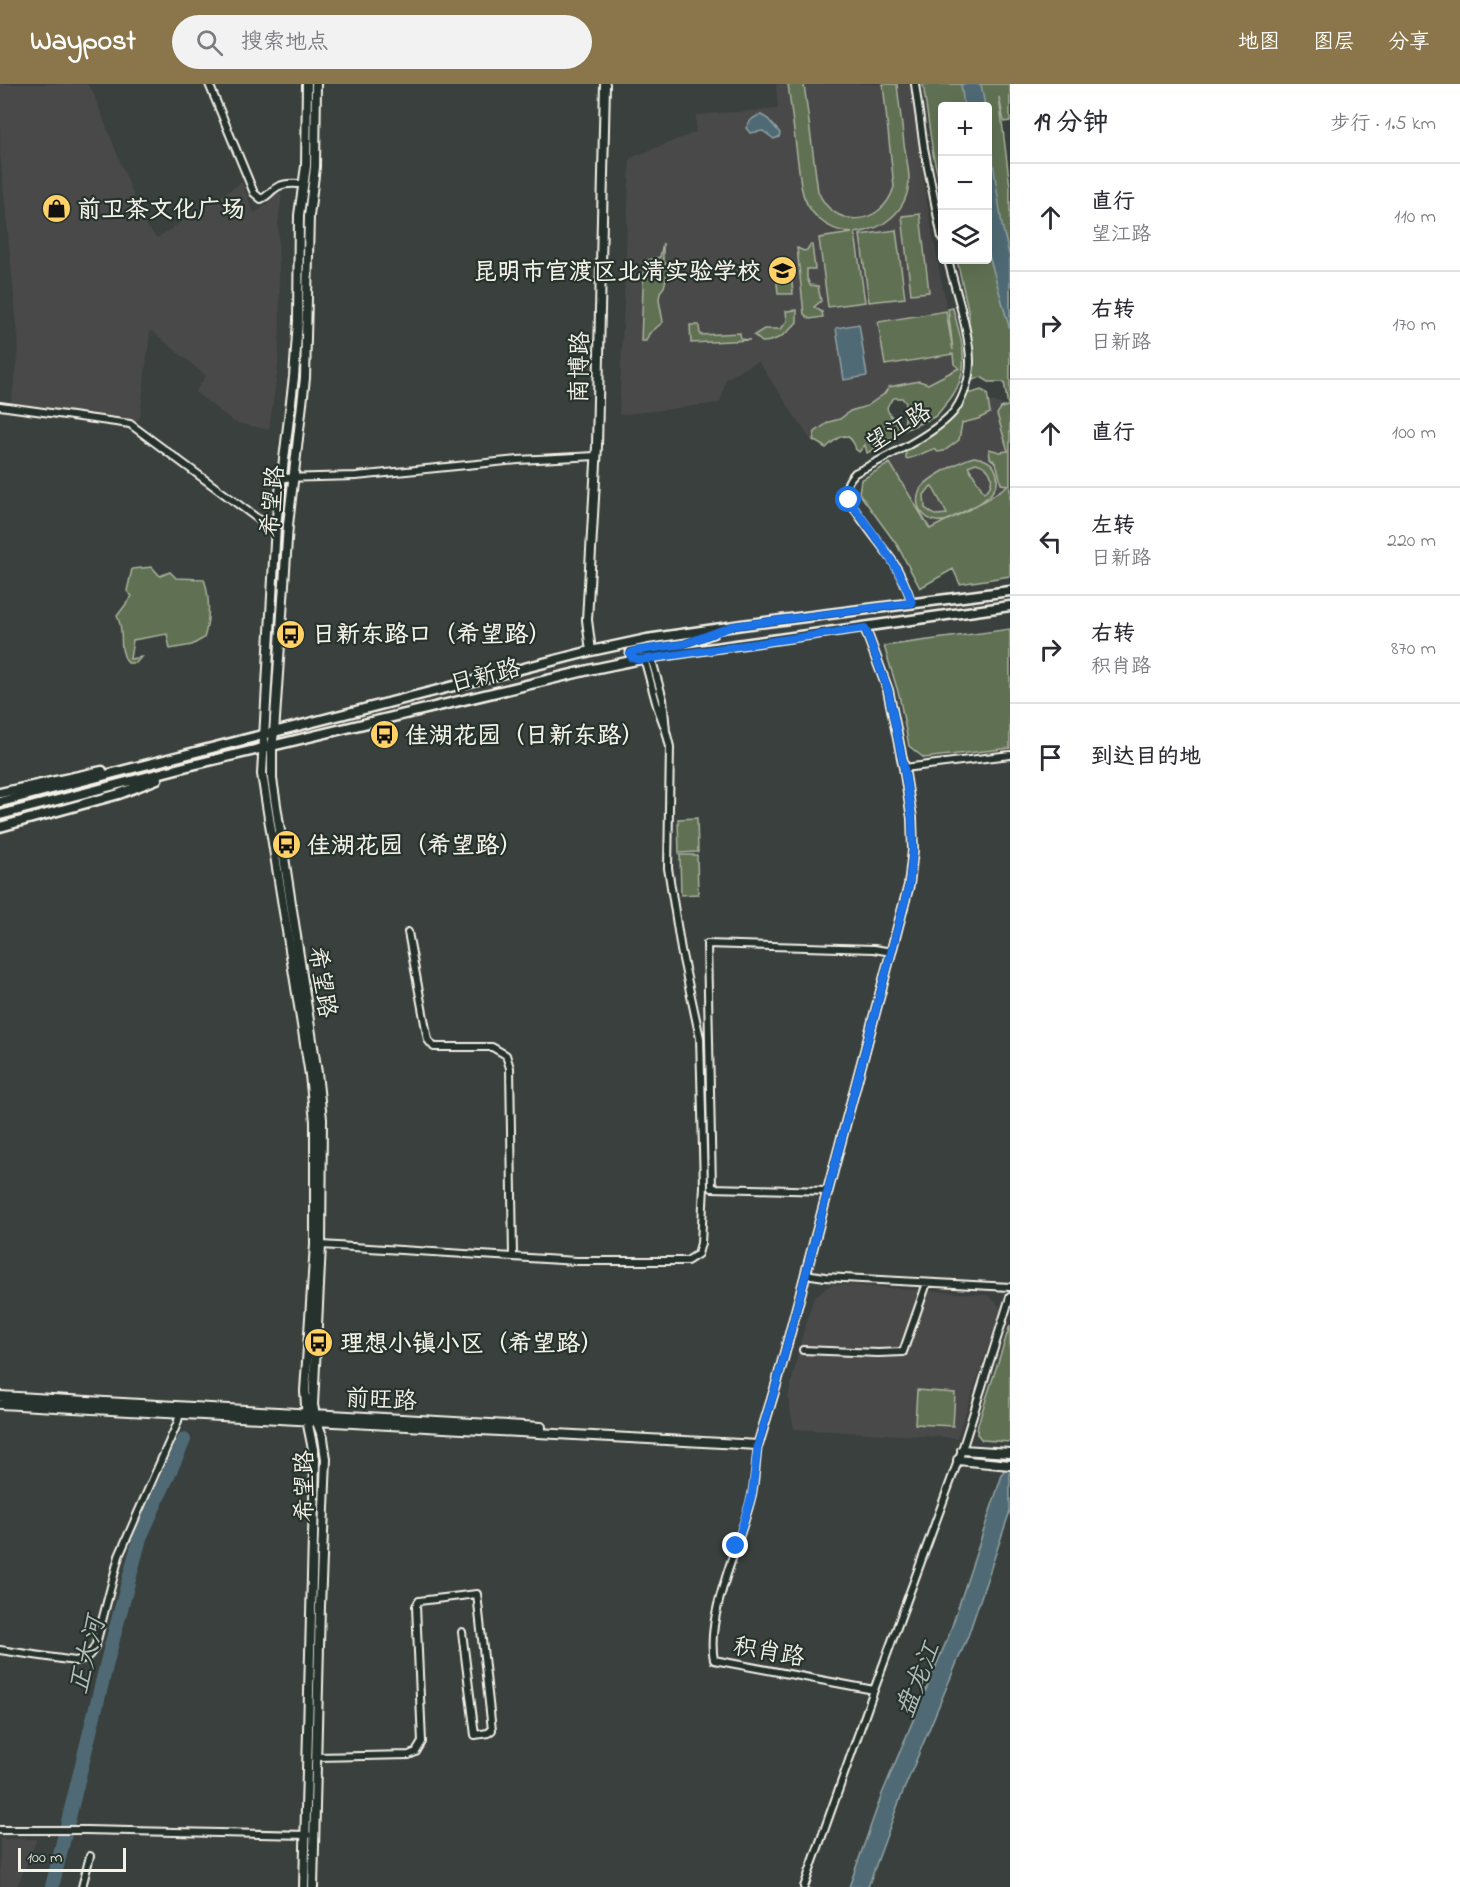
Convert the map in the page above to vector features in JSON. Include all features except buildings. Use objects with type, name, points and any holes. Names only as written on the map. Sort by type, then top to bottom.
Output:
[{"type":"main road","name":"日新路","points":[[0,802],[535,664],[647,639],[1008,591]]},
{"type":"main road","name":"日新路","points":[[0,814],[188,766],[645,658],[1010,606]]},
{"type":"main road","points":[[645,658],[632,658],[631,652],[684,644],[733,626]]},
{"type":"main road","name":"日新路","points":[[0,793],[174,758]]},
{"type":"main road","points":[[0,827],[119,794],[188,766]]},
{"type":"street","points":[[209,84],[254,193],[261,199],[282,184],[313,185]]},
{"type":"street","name":"希望路","points":[[307,84],[306,166],[299,215],[298,321],[294,376],[276,525],[262,749],[263,789],[310,1075],[315,1121],[315,1245],[305,1391],[306,1417],[315,1459],[314,1702],[317,1757],[312,1769]]},
{"type":"street","name":"希望路","points":[[304,1887],[310,1836],[326,1459],[323,1438],[315,1417],[314,1389],[323,1145],[317,1073],[272,779],[272,746],[292,479],[305,378],[309,216],[315,167],[316,84]]},
{"type":"street","name":"南博路","points":[[591,651],[587,620],[596,456],[605,84]]},
{"type":"street","points":[[915,84],[924,148],[938,218]]},
{"type":"street","name":"望江路","points":[[912,603],[906,584],[894,563],[849,500],[846,486],[855,473],[899,450],[944,421],[956,409],[962,398],[969,376],[969,351],[949,264]]},
{"type":"street","points":[[0,406],[130,424],[258,519],[276,525]]},
{"type":"street","points":[[281,478],[356,476],[518,460],[596,456]]},
{"type":"street","name":"积肖路","points":[[865,628],[888,690],[904,768],[912,818],[913,850],[909,885],[777,1382],[758,1442],[752,1494],[716,1613],[711,1646],[714,1660],[874,1690]]},
{"type":"street","points":[[321,1245],[576,1261],[687,1261],[695,1257],[700,1250],[704,1186],[700,1038],[683,961],[668,868],[669,747],[645,658]]},
{"type":"street","points":[[904,768],[1010,755]]},
{"type":"street","points":[[408,932],[428,1040],[434,1047],[492,1047],[506,1055],[510,1068],[512,1094],[513,1256]]},
{"type":"street","points":[[827,1191],[712,1188],[707,944],[874,949],[892,952]]},
{"type":"street","points":[[805,1274],[1010,1287]]},
{"type":"street","points":[[803,1350],[903,1352],[927,1282]]},
{"type":"street","points":[[804,1887],[962,1450],[1010,1297]]},
{"type":"street","name":"前旺路","points":[[0,1396],[306,1417]]},
{"type":"street","name":"前旺路","points":[[0,1404],[180,1414],[315,1417],[758,1442]]},
{"type":"street","points":[[0,1650],[75,1661],[85,1659],[91,1654],[96,1644],[119,1556],[180,1414]]},
{"type":"street","points":[[962,1450],[1010,1453]]},
{"type":"street","points":[[958,1460],[1010,1465]]},
{"type":"street","points":[[317,1757],[409,1755],[416,1752],[422,1742],[416,1606],[419,1601],[477,1594],[492,1730],[475,1735],[462,1632]]},
{"type":"street","points":[[0,1830],[310,1836]]},
{"type":"street","name":"希望路","points":[[310,1836],[313,1887]]},
{"type":"street","points":[[82,1887],[90,1856]]},
{"type":"shaded area","points":[[0,84],[86,84],[92,90],[145,225],[157,238],[242,182],[254,213],[268,204],[275,192],[282,194],[278,223],[280,323],[278,367],[269,430],[234,422],[195,392],[206,376],[152,331],[150,332],[140,418],[135,422],[11,404],[19,346],[0,153]]},
{"type":"shaded area","name":"昆明市官渡区北清实验学校","points":[[776,84],[910,84],[927,203],[959,375],[941,382],[911,387],[812,442],[758,361],[726,379],[720,403],[619,415],[630,158],[696,132],[696,115],[778,109]]},
{"type":"shaded area","points":[[992,401],[1005,406],[1010,419],[1010,484],[986,500],[930,529],[890,463],[898,454]]},
{"type":"shaded area","points":[[832,1284],[988,1295],[1001,1308],[957,1438],[794,1429],[788,1397],[802,1337],[814,1297]]},
{"type":"shaded area","points":[[0,1839],[37,1839],[17,1887],[0,1887]]},
{"type":"green space","points":[[788,84],[804,84],[818,191],[825,204],[835,212],[857,219],[879,210],[888,200],[894,187],[883,84],[897,84],[909,171],[908,191],[899,210],[892,217],[875,228],[855,233],[865,302],[828,307],[819,238],[852,233],[825,224],[807,204],[801,186]]},
{"type":"green space","points":[[923,84],[1010,84],[1010,121],[1004,122],[999,97],[1010,187],[1010,576],[960,584],[953,569],[920,588],[897,545],[859,493],[861,480],[890,463],[930,529],[986,500],[1008,485],[1001,484],[997,466],[990,458],[989,449],[1000,452],[1008,451],[997,414],[1001,408],[1008,406],[1004,382],[989,382],[981,377],[973,380],[968,365],[969,314],[958,264],[992,264],[992,102],[938,102],[938,177]]},
{"type":"green space","points":[[920,214],[929,292],[911,294],[902,216]]},
{"type":"green space","points":[[896,230],[905,298],[869,302],[860,235]]},
{"type":"green space","points":[[663,243],[663,260],[669,268],[659,300],[663,322],[649,334],[646,341],[641,341],[644,261],[660,257]]},
{"type":"green space","points":[[812,245],[815,269],[807,269],[807,278],[810,285],[818,286],[821,301],[814,307],[822,312],[823,317],[810,319],[804,314],[797,248],[804,251]]},
{"type":"green space","points":[[780,260],[790,260],[793,294],[778,294],[777,283],[781,279]]},
{"type":"green space","points":[[953,308],[962,346],[963,369],[955,392],[934,417],[904,430],[906,403],[902,398],[894,398],[887,407],[901,431],[881,446],[867,453],[865,445],[859,452],[855,449],[851,439],[844,436],[826,448],[813,440],[815,432],[829,422],[840,419],[850,411],[867,406],[884,394],[889,387],[919,381],[928,384],[959,368],[954,364],[953,354],[885,365],[878,322],[946,311],[953,350],[948,309]]},
{"type":"green space","points":[[797,310],[797,322],[782,336],[762,342],[754,335],[764,329],[781,329],[787,321],[786,311]]},
{"type":"green space","points":[[690,325],[699,325],[700,335],[740,333],[741,339],[750,340],[691,343]]},
{"type":"green space","points":[[981,390],[987,393],[990,413],[962,423],[959,440],[944,451],[938,452],[934,449],[906,459],[906,449],[949,422],[962,392],[972,393]]},
{"type":"green space","points":[[974,457],[983,459],[994,467],[997,476],[992,493],[976,506],[950,519],[936,521],[924,515],[918,504],[918,497],[923,486],[944,470]],"holes":[[[976,463],[986,468],[991,476],[990,485],[984,493],[968,466]],[[932,486],[947,514],[935,515],[925,508],[924,495]]]},
{"type":"green space","points":[[152,567],[160,576],[170,572],[176,578],[204,579],[208,601],[206,631],[204,638],[192,645],[170,649],[167,634],[133,640],[130,659],[141,657],[136,663],[128,663],[122,651],[121,628],[117,616],[132,596],[127,591],[132,569]]},
{"type":"green space","points":[[1010,629],[1010,748],[924,758],[909,746],[899,695],[884,646]]},
{"type":"green space","points":[[697,818],[698,852],[679,853],[678,819]]},
{"type":"green space","points":[[680,855],[697,855],[698,894],[681,895]]},
{"type":"green space","points":[[1010,1325],[1010,1442],[982,1440],[977,1434],[978,1424]]},
{"type":"green space","points":[[917,1390],[955,1393],[953,1426],[915,1424]]},
{"type":"water","points":[[961,84],[981,84],[984,102],[963,102]]},
{"type":"water","points":[[761,115],[768,119],[780,133],[779,137],[774,139],[763,131],[750,133],[746,128],[749,123]]},
{"type":"water","points":[[992,154],[1002,225],[1010,258],[1010,330],[991,264]]},
{"type":"water","points":[[859,324],[867,376],[844,380],[836,328]]},
{"type":"water","points":[[1010,1451],[1010,1511],[968,1636],[900,1799],[868,1887],[849,1887],[882,1794],[949,1635]]},
{"type":"waterway","name":"正大河","points":[[52,1887],[140,1538],[184,1440]]},
{"type":"place","name":"前卫茶文化广场","points":[[56,209]]},
{"type":"place","name":"昆明市官渡区北清实验学校","points":[[782,271]]},
{"type":"place","name":"日新东路口（希望路）","points":[[291,634]]},
{"type":"place","name":"佳湖花园（日新东路）","points":[[384,735]]},
{"type":"place","name":"佳湖花园（希望路）","points":[[286,845]]},
{"type":"place","name":"理想小镇小区（希望路）","points":[[319,1343]]},
{"type":"route","points":[[736,1546],[752,1494],[758,1444],[777,1382],[909,885],[913,850],[912,818],[888,690],[865,628],[639,660],[632,658],[630,654],[634,651],[684,644],[733,626],[912,603],[906,584],[894,563],[849,500]]},
{"type":"water label","name":"盘龙江","points":[[917,1679]]}]
